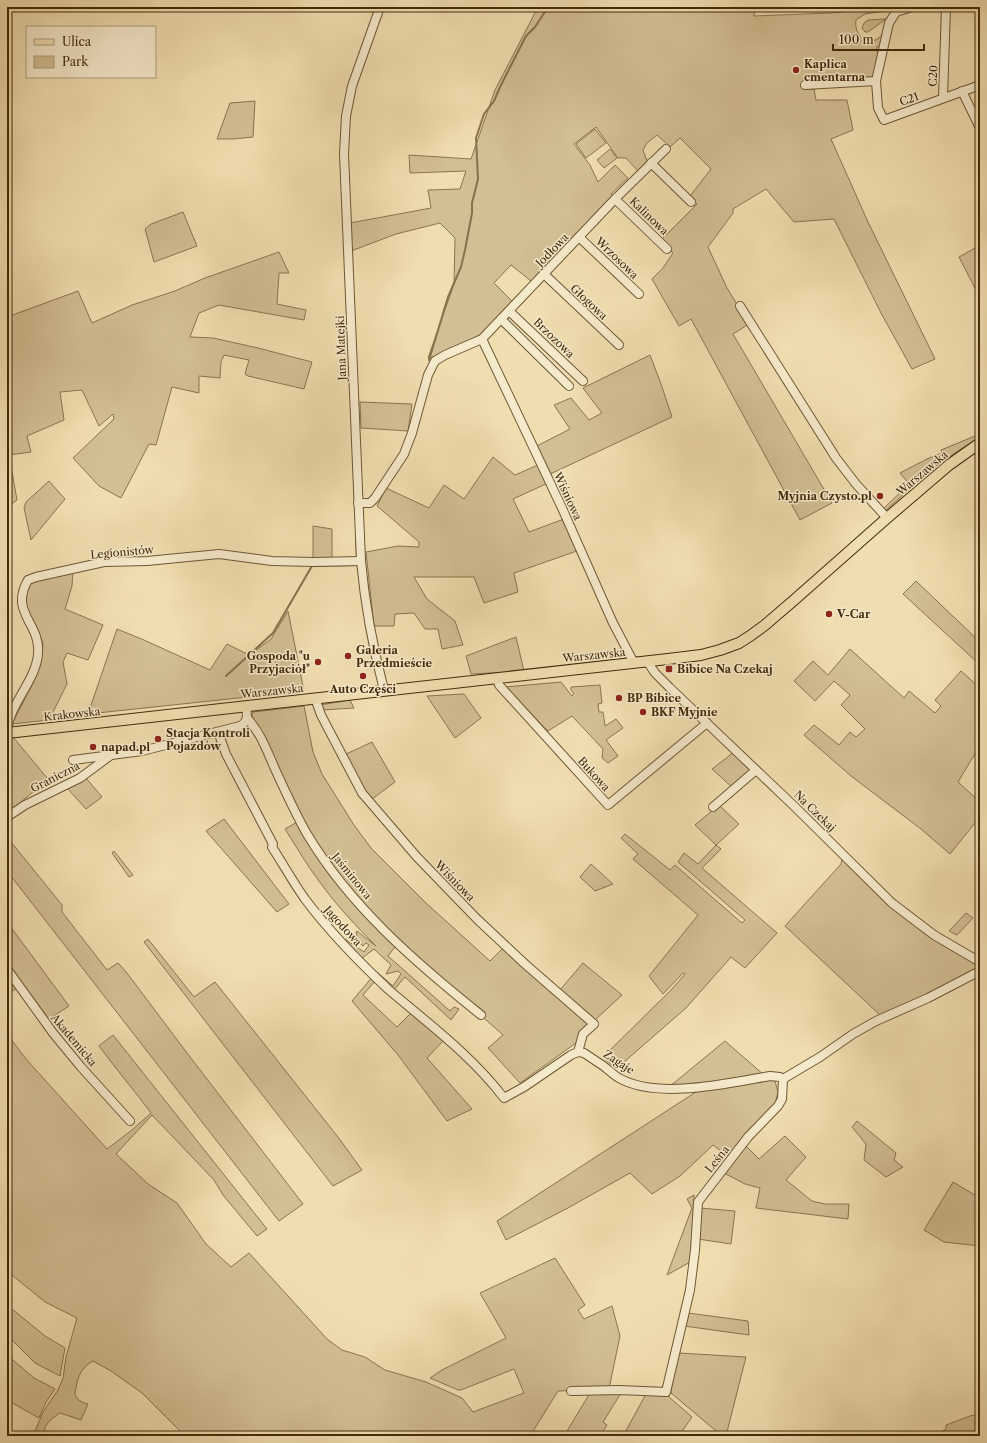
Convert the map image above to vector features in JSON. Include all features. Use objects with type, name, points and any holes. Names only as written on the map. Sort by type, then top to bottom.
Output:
[{"type":"main road","name":"Warszawska","points":[[139,718],[634,663],[712,652],[731,646],[750,636],[765,625],[949,465],[979,445]]},
{"type":"main road","name":"Krakowska","points":[[8,733],[139,718]]},
{"type":"street","name":"Jana Matejki","points":[[380,7],[352,86],[346,116],[344,152],[360,561],[366,608],[375,655],[384,690]]},
{"type":"street","points":[[804,85],[876,81],[889,23],[897,10],[912,7]]},
{"type":"street","name":"C20","points":[[943,98],[946,7]]},
{"type":"street","name":"C21","points":[[876,81],[878,108],[884,120],[980,85]]},
{"type":"street","points":[[962,91],[980,128]]},
{"type":"street","name":"Jodłowa","points":[[358,503],[370,503],[375,498],[404,454],[412,433],[428,375],[435,361],[482,339],[615,199],[666,148]]},
{"type":"street","points":[[651,163],[692,202]]},
{"type":"street","name":"Kalinowa","points":[[615,199],[667,249]]},
{"type":"street","name":"Wrzosowa","points":[[579,237],[639,294]]},
{"type":"street","name":"Głogowa","points":[[544,274],[619,345]]},
{"type":"street","points":[[740,306],[836,458],[856,484],[887,518]]},
{"type":"street","name":"Brzozowa","points":[[509,311],[584,382]]},
{"type":"street","points":[[501,319],[569,386]]},
{"type":"street","name":"Wiśniowa","points":[[482,339],[562,508],[613,623],[634,663]]},
{"type":"street","name":"Legionistów","points":[[8,733],[9,718],[28,684],[37,665],[38,658],[36,632],[26,618],[22,602],[22,593],[28,580],[104,562],[147,561],[219,554],[272,561],[360,561]]},
{"type":"street","name":"Na Czekaj","points":[[647,661],[655,673],[892,903],[934,935],[980,962]]},
{"type":"street","name":"Bukowa","points":[[497,678],[499,685],[608,805],[707,723]]},
{"type":"street","name":"Wiśniowa","points":[[315,698],[321,715],[362,793],[417,857],[477,919],[525,964],[594,1024],[583,1034],[578,1052]]},
{"type":"street","points":[[246,706],[247,718]]},
{"type":"street","name":"Graniczna","points":[[73,760],[142,751],[240,726],[245,723],[247,718]]},
{"type":"street","name":"Jaśminowa","points":[[247,718],[256,728],[274,768],[307,833],[341,882],[358,903],[394,940],[481,1015]]},
{"type":"street","name":"Jagodowa","points":[[218,732],[226,754],[273,844],[272,847],[304,898],[342,944],[389,989],[423,1017],[480,1069],[504,1098],[578,1052]]},
{"type":"street","name":"Graniczna","points":[[7,817],[25,805],[80,778],[112,755]]},
{"type":"street","points":[[713,807],[756,770]]},
{"type":"street","name":"Akademicka","points":[[7,969],[53,1033],[81,1067],[130,1121]]},
{"type":"street","points":[[783,1079],[876,1021],[928,998],[980,971]]},
{"type":"street","name":"Zagaje","points":[[578,1052],[584,1053],[619,1078],[634,1085],[650,1088],[696,1088],[770,1076],[780,1077],[783,1079]]},
{"type":"street","name":"Leśna","points":[[571,1391],[619,1390],[666,1392],[690,1290],[695,1250],[698,1202],[748,1138],[778,1106],[782,1099],[783,1079]]},
{"type":"green space","points":[[538,7],[755,7],[754,16],[830,13],[893,7],[892,10],[865,14],[856,20],[856,29],[858,33],[867,41],[879,38],[885,31],[881,46],[877,47],[876,51],[880,53],[874,78],[843,79],[842,76],[821,79],[820,75],[804,77],[805,89],[814,89],[816,100],[847,100],[853,130],[831,139],[868,222],[935,359],[912,369],[882,315],[834,219],[794,222],[766,189],[733,209],[733,213],[708,247],[727,288],[749,324],[733,334],[832,503],[800,520],[691,319],[679,326],[652,279],[663,268],[673,253],[661,240],[697,204],[690,196],[711,169],[680,138],[670,147],[657,135],[647,143],[643,150],[647,161],[638,171],[626,158],[618,158],[596,127],[574,144],[590,165],[598,182],[615,165],[628,178],[611,194],[612,197],[556,257],[531,281],[511,265],[494,283],[513,302],[480,335],[433,357],[428,358],[454,284],[455,238],[440,223],[396,234],[351,251],[350,223],[431,208],[428,190],[460,189],[466,171],[410,173],[409,155],[471,159],[495,90]]},
{"type":"green space","points":[[886,19],[868,32],[865,32],[862,28],[864,23],[868,20]]},
{"type":"green space","points":[[255,101],[253,137],[217,139],[230,103]]},
{"type":"green space","points":[[595,129],[606,143],[586,158],[576,144]]},
{"type":"green space","points":[[610,149],[617,158],[604,168],[597,160]]},
{"type":"green space","points":[[183,212],[197,246],[154,262],[145,229],[151,224]]},
{"type":"green space","points":[[975,248],[980,259],[980,298],[959,257]]},
{"type":"green space","points":[[279,252],[289,273],[279,273],[277,304],[306,310],[304,320],[219,305],[199,313],[190,337],[213,338],[312,362],[304,389],[248,376],[245,374],[249,360],[224,355],[221,362],[220,378],[199,376],[199,393],[172,387],[156,445],[149,444],[121,498],[99,486],[73,458],[114,419],[113,414],[99,426],[82,390],[60,392],[64,420],[27,436],[31,452],[9,455],[17,500],[7,507],[7,317],[78,291],[92,323],[132,305],[175,291],[205,278]]},
{"type":"green space","points":[[650,355],[672,417],[548,475],[535,447],[570,429],[554,405],[571,398],[589,420],[602,413],[583,388]]},
{"type":"green space","points":[[360,402],[412,404],[408,431],[361,428]]},
{"type":"green space","points":[[980,434],[980,438],[942,462],[884,512],[882,510],[909,484],[900,473],[942,453],[941,450]]},
{"type":"green space","points":[[493,457],[515,475],[538,465],[546,484],[513,499],[529,532],[564,519],[577,551],[514,573],[518,592],[484,603],[474,577],[414,577],[427,599],[455,621],[463,645],[442,649],[438,629],[425,629],[414,613],[395,614],[394,626],[374,626],[366,552],[398,546],[419,547],[419,542],[377,506],[386,488],[429,508],[444,485],[464,499]]},
{"type":"green space","points":[[49,481],[65,499],[31,540],[24,508],[26,502]]},
{"type":"green space","points":[[313,526],[332,529],[332,558],[313,558]]},
{"type":"green space","points":[[73,571],[72,586],[65,609],[103,625],[88,660],[67,653],[63,662],[67,684],[49,720],[12,724],[31,687],[41,662],[43,643],[24,601],[28,586],[33,580]]},
{"type":"green space","points":[[916,581],[980,642],[980,665],[903,594]]},
{"type":"green space","points":[[288,611],[304,691],[88,714],[117,629],[210,670],[227,644],[245,653],[252,653],[271,639]]},
{"type":"green space","points":[[516,637],[524,671],[471,674],[466,656]]},
{"type":"green space","points":[[850,649],[904,698],[909,691],[935,713],[941,706],[935,700],[961,671],[980,688],[980,755],[976,752],[958,782],[980,802],[980,819],[979,818],[950,854],[921,829],[851,776],[804,735],[814,725],[839,745],[850,732],[856,737],[865,729],[841,705],[850,695],[834,681],[815,701],[794,681],[813,661],[828,675]]},
{"type":"green space","points":[[561,682],[572,696],[574,694],[571,687],[600,685],[602,703],[598,704],[599,712],[603,712],[605,726],[616,719],[623,728],[606,740],[618,756],[608,763],[602,758],[603,749],[572,716],[548,731],[505,687]]},
{"type":"green space","points":[[464,694],[481,718],[455,738],[427,696]]},
{"type":"green space","points":[[350,700],[354,708],[322,710],[320,705]]},
{"type":"green space","points":[[304,706],[313,752],[322,774],[354,825],[371,848],[426,903],[490,961],[503,948],[589,1023],[579,1036],[576,1043],[520,1083],[488,1048],[503,1035],[415,957],[359,902],[315,844],[252,718],[253,712]]},
{"type":"green space","points":[[13,737],[48,779],[7,814],[7,738]]},
{"type":"green space","points":[[372,742],[395,782],[372,799],[361,786],[344,755]]},
{"type":"green space","points":[[734,752],[753,770],[733,788],[712,769]]},
{"type":"green space","points":[[86,778],[102,797],[86,809],[68,789]]},
{"type":"green space","points":[[719,805],[739,824],[716,845],[695,825]]},
{"type":"green space","points":[[224,819],[289,904],[277,912],[206,831]]},
{"type":"green space","points":[[299,821],[312,845],[392,941],[395,947],[388,956],[450,1011],[454,1007],[459,1009],[451,1020],[405,977],[393,991],[375,974],[377,972],[393,986],[401,974],[398,971],[386,974],[391,965],[374,949],[361,959],[343,941],[345,939],[364,952],[369,945],[366,943],[363,946],[355,939],[357,936],[357,931],[376,946],[346,915],[326,890],[285,829]]},
{"type":"green space","points":[[625,834],[670,870],[675,865],[742,923],[745,920],[678,862],[684,853],[698,864],[716,845],[721,849],[702,868],[777,933],[745,968],[731,957],[686,1008],[616,1069],[603,1057],[672,989],[685,974],[683,973],[663,994],[649,976],[698,915],[633,859],[638,854],[621,838]]},
{"type":"green space","points":[[7,837],[62,905],[62,912],[107,970],[118,963],[127,973],[303,1204],[279,1221],[7,871]]},
{"type":"green space","points":[[114,851],[133,875],[129,877],[112,853]]},
{"type":"green space","points":[[842,859],[977,965],[975,971],[924,997],[880,1015],[785,926],[841,864]]},
{"type":"green space","points":[[591,864],[613,884],[595,891],[580,877]]},
{"type":"green space","points":[[966,913],[973,918],[957,935],[949,931]]},
{"type":"green space","points":[[7,922],[69,1006],[49,1019],[28,991],[19,987],[13,991],[7,984]]},
{"type":"green space","points":[[148,939],[194,997],[215,982],[338,1137],[362,1170],[333,1186],[144,942]]},
{"type":"green space","points":[[583,963],[622,995],[594,1021],[559,991]]},
{"type":"green space","points":[[373,976],[376,980],[363,995],[397,1027],[412,1012],[444,1040],[427,1058],[472,1109],[447,1121],[398,1055],[352,1001]]},
{"type":"green space","points":[[7,1034],[26,1059],[107,1149],[151,1113],[99,1046],[113,1035],[267,1229],[257,1236],[223,1195],[214,1180],[152,1115],[116,1154],[148,1184],[177,1203],[206,1244],[231,1267],[249,1253],[327,1339],[342,1350],[365,1357],[385,1370],[426,1382],[462,1398],[473,1412],[524,1393],[514,1369],[461,1390],[430,1378],[442,1370],[506,1338],[480,1293],[555,1258],[585,1305],[578,1310],[584,1319],[612,1306],[620,1336],[609,1389],[558,1391],[530,1436],[185,1436],[142,1393],[111,1371],[93,1361],[86,1366],[81,1373],[75,1391],[75,1395],[78,1399],[88,1404],[81,1420],[60,1413],[46,1426],[44,1436],[33,1436],[43,1412],[58,1390],[63,1378],[66,1357],[77,1318],[45,1302],[7,1271]]},
{"type":"green space","points":[[725,1041],[764,1075],[698,1085],[669,1087]]},
{"type":"green space","points":[[766,1079],[775,1081],[778,1092],[775,1104],[730,1158],[713,1145],[680,1176],[652,1194],[630,1173],[568,1208],[506,1240],[497,1221],[699,1090]]},
{"type":"green space","points":[[857,1121],[896,1153],[894,1160],[903,1167],[886,1177],[864,1160],[866,1144],[852,1127]]},
{"type":"green space","points":[[785,1136],[806,1157],[786,1180],[812,1201],[825,1204],[849,1204],[848,1219],[756,1208],[760,1188],[745,1184],[724,1173],[746,1146],[759,1159]]},
{"type":"green space","points":[[953,1182],[980,1198],[980,1246],[944,1242],[924,1230]]},
{"type":"green space","points":[[694,1195],[692,1261],[667,1275],[692,1208],[687,1199]]},
{"type":"green space","points":[[700,1208],[735,1211],[731,1244],[698,1239]]},
{"type":"green space","points":[[7,1305],[45,1336],[65,1348],[60,1376],[35,1363],[7,1335]]},
{"type":"green space","points":[[688,1313],[748,1321],[749,1335],[684,1326]]},
{"type":"green space","points":[[679,1353],[746,1357],[726,1436],[722,1436],[671,1393]]},
{"type":"green space","points":[[7,1355],[34,1378],[55,1389],[46,1402],[39,1418],[7,1400]]},
{"type":"green space","points":[[590,1393],[621,1393],[603,1422],[607,1425],[600,1436],[564,1436]]},
{"type":"green space","points":[[646,1394],[668,1396],[692,1417],[679,1436],[623,1436]]},
{"type":"green space","points":[[980,1414],[980,1429],[973,1436],[934,1436],[946,1429],[946,1425]]},
{"type":"waterway","points":[[429,360],[448,297],[461,267],[465,250],[472,213],[472,203],[478,179],[476,138],[484,114],[494,101],[526,36],[535,27],[548,7]]},
{"type":"waterway","points":[[356,535],[357,558]]},
{"type":"waterway","points":[[226,676],[273,633],[312,566],[357,565]]},
{"type":"place","name":"Kaplica cmentarna","points":[[796,70]]},
{"type":"place","name":"Myjnia Czysto.pl","points":[[880,496]]},
{"type":"place","name":"V-Car","points":[[829,614]]},
{"type":"place","name":"Galeria Przedmieście","points":[[348,656]]},
{"type":"place","name":"Gospoda \"u Przyjaciół\"","points":[[318,662]]},
{"type":"place","name":"Bibice Na Czekaj","points":[[669,669]]},
{"type":"place","name":"Auto Części","points":[[363,676]]},
{"type":"place","name":"BP Bibice","points":[[619,698]]},
{"type":"place","name":"BKF Myjnie","points":[[643,712]]},
{"type":"place","name":"Stacja Kontroli Pojazdów","points":[[158,739]]},
{"type":"place","name":"napad.pl","points":[[93,747]]}]
